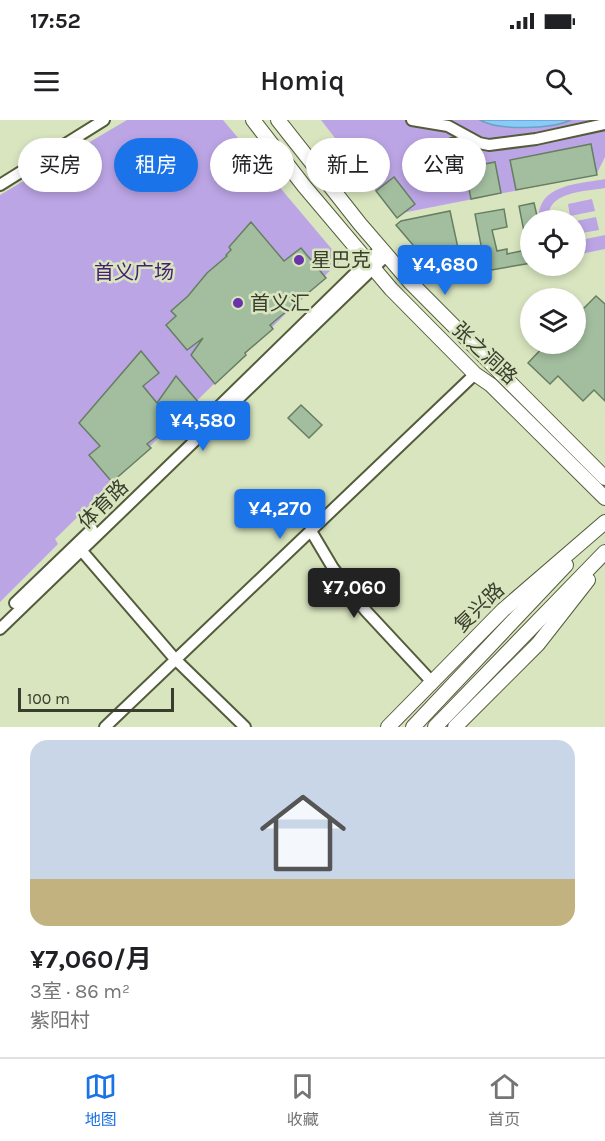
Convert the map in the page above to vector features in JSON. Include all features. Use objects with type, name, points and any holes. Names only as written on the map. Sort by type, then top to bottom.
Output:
[{"type":"main road","name":"张之洞路","points":[[253,120],[304,186],[391,289],[605,498]]},
{"type":"main road","name":"张之洞路","points":[[278,120],[410,282],[605,478]]},
{"type":"main road","name":"复兴路","points":[[388,727],[503,610],[605,523]]},
{"type":"main road","points":[[413,727],[605,523]]},
{"type":"main road","points":[[435,727],[605,552]]},
{"type":"main road","points":[[455,727],[538,644],[605,559]]},
{"type":"street","points":[[0,185],[104,120]]},
{"type":"street","points":[[412,120],[448,126],[469,138]]},
{"type":"street","points":[[486,145],[499,145],[605,124]]},
{"type":"street","points":[[0,619],[384,252]]},
{"type":"street","name":"体育路","points":[[0,629],[370,265]]},
{"type":"street","points":[[105,727],[476,374]]},
{"type":"street","points":[[311,531],[333,568],[365,610],[432,682]]},
{"type":"street","points":[[81,550],[176,659],[245,727]]},
{"type":"green space","name":"首义广场","points":[[127,120],[223,120],[238,138],[210,138],[210,192],[284,192],[341,260],[55,539],[58,544],[0,602],[0,195],[18,184],[18,192],[102,192],[102,138],[97,138]]},
{"type":"green space","points":[[321,120],[605,120],[605,157],[596,175],[402,213],[397,218],[377,192],[390,192],[390,138],[335,138]]},
{"type":"green space","points":[[605,179],[605,188],[568,195],[553,203],[549,210],[540,210],[545,199],[552,193],[572,185]]},
{"type":"green space","points":[[592,199],[595,211],[586,213],[586,210],[569,210],[568,204]]},
{"type":"green space","points":[[596,217],[599,230],[586,232],[586,219]]},
{"type":"green space","points":[[605,235],[605,249],[586,253],[586,239]]},
{"type":"water","points":[[480,120],[571,120],[525,128],[499,126]]},
{"type":"building","points":[[591,144],[597,175],[516,190],[510,160]]},
{"type":"building","points":[[495,162],[501,193],[471,199],[470,192],[486,192],[486,164]]},
{"type":"building","points":[[394,177],[402,187],[402,192],[406,192],[415,204],[397,218],[377,192],[390,192],[390,180]]},
{"type":"building","points":[[534,203],[536,210],[520,211],[519,206]]},
{"type":"building","points":[[504,209],[507,227],[492,230],[497,251],[507,249],[507,254],[520,251],[520,265],[486,271],[475,214]]},
{"type":"building","points":[[450,211],[464,276],[448,279],[422,250],[419,252],[396,225],[401,221]]},
{"type":"building","name":"首义汇","points":[[251,222],[284,261],[301,248],[326,278],[270,325],[273,329],[245,353],[246,355],[215,384],[191,355],[203,338],[187,350],[166,325],[176,316],[171,311],[188,296],[207,273],[227,256],[231,250],[229,247]]},
{"type":"building","points":[[596,296],[605,304],[605,401],[594,390],[583,401],[558,376],[550,384],[528,363],[537,354],[586,354],[586,306]]},
{"type":"building","points":[[141,351],[159,373],[143,386],[157,403],[176,376],[199,403],[147,444],[151,448],[112,482],[89,455],[100,446],[79,423]]},
{"type":"building","points":[[301,405],[322,425],[309,438],[288,418]]},
{"type":"place","name":"星巴克","points":[[299,260]]},
{"type":"place","name":"首义汇","points":[[238,303]]}]
